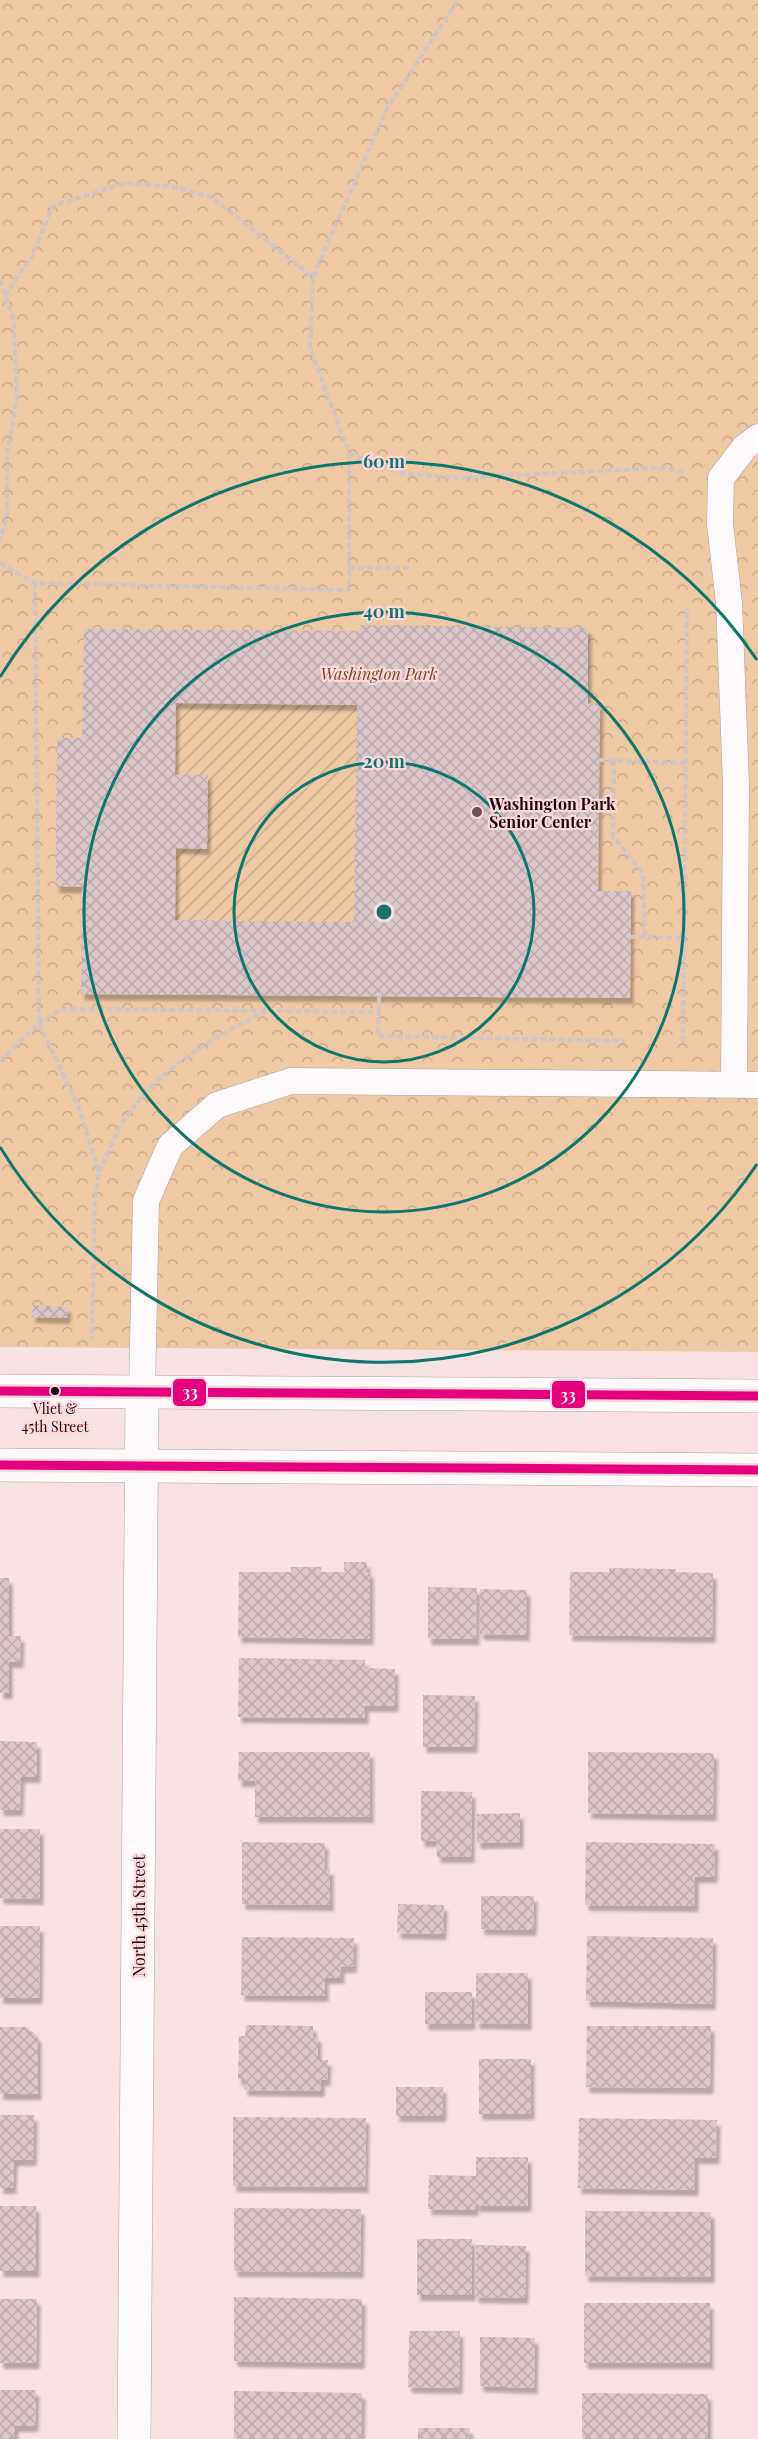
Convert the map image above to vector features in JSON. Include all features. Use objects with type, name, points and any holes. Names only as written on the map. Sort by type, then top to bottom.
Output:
[{"type":"street","points":[[0,1391],[758,1396]]},
{"type":"street","name":"North 45th Street","points":[[134,2439],[142,1392]]},
{"type":"street","points":[[0,1465],[758,1470]]},
{"type":"lane","points":[[142,1392],[147,1201],[170,1146],[217,1105],[291,1081],[746,1084],[729,603],[720,524],[722,478],[745,447],[758,436]]},
{"type":"path","points":[[0,563],[35,583],[349,590],[349,453],[310,348],[313,277],[388,107],[458,0]]},
{"type":"path","points":[[5,296],[33,255],[53,206],[125,183],[175,187],[211,197],[313,277]]},
{"type":"path","points":[[0,280],[14,321],[17,399],[7,454],[7,517],[0,540]]},
{"type":"path","points":[[349,453],[400,472],[459,478],[663,468],[722,478]]},
{"type":"path","points":[[349,568],[409,568]]},
{"type":"path","points":[[35,583],[39,1023],[79,1108],[99,1172]]},
{"type":"path","points":[[674,1042],[686,1042],[687,603]]},
{"type":"path","points":[[599,760],[686,762]]},
{"type":"path","points":[[614,760],[613,836],[643,873],[645,938]]},
{"type":"path","points":[[630,937],[686,938]]},
{"type":"path","points":[[379,997],[378,1036],[626,1041]]},
{"type":"path","points":[[0,1061],[39,1023],[61,1009],[379,1012]]},
{"type":"path","points":[[92,1339],[95,1200],[99,1172],[123,1123],[151,1085],[191,1052],[269,1010]]},
{"type":"green space","name":"Washington Park","points":[[0,0],[758,0],[758,1352],[0,1347]]},
{"type":"green space","points":[[176,703],[357,705],[354,922],[175,920],[176,848],[207,849],[208,775],[175,775]]},
{"type":"building","name":"Washington Park Senior Center","points":[[360,625],[588,628],[588,704],[600,703],[598,891],[631,891],[630,998],[81,994],[82,887],[56,887],[57,738],[82,738],[84,629],[360,631]],"holes":[[[176,703],[357,705],[354,922],[175,920],[176,848],[207,849],[208,775],[175,775]]]},
{"type":"building","points":[[33,1305],[68,1307],[67,1318],[32,1317]]},
{"type":"building","points":[[344,1562],[367,1562],[367,1572],[370,1572],[370,1639],[238,1637],[239,1572],[291,1572],[291,1567],[321,1567],[321,1572],[344,1572]]},
{"type":"building","points":[[609,1568],[676,1569],[676,1572],[713,1573],[712,1637],[569,1635],[570,1572],[609,1572]]},
{"type":"building","points":[[0,1578],[9,1578],[9,1636],[21,1636],[20,1662],[9,1662],[9,1693],[0,1693]]},
{"type":"building","points":[[428,1587],[477,1588],[476,1639],[428,1639]]},
{"type":"building","points":[[480,1589],[527,1590],[526,1635],[480,1634]]},
{"type":"building","points":[[239,1658],[365,1660],[365,1668],[395,1669],[395,1706],[365,1706],[365,1718],[238,1717]]},
{"type":"building","points":[[423,1695],[475,1696],[474,1747],[423,1747]]},
{"type":"building","points":[[0,1741],[37,1742],[37,1777],[21,1777],[20,1810],[0,1810]]},
{"type":"building","points":[[239,1752],[370,1752],[370,1817],[255,1817],[255,1781],[238,1781]]},
{"type":"building","points":[[588,1752],[714,1753],[713,1815],[588,1813]]},
{"type":"building","points":[[421,1791],[472,1792],[471,1857],[437,1857],[436,1841],[421,1841]]},
{"type":"building","points":[[520,1813],[520,1842],[477,1843],[477,1814]]},
{"type":"building","points":[[0,1829],[40,1829],[40,1899],[0,1898]]},
{"type":"building","points":[[242,1842],[325,1843],[324,1869],[330,1869],[330,1905],[242,1904]]},
{"type":"building","points":[[586,1842],[715,1844],[714,1877],[695,1877],[695,1906],[585,1905]]},
{"type":"building","points":[[481,1896],[534,1896],[533,1930],[481,1929]]},
{"type":"building","points":[[398,1904],[444,1905],[443,1934],[397,1933]]},
{"type":"building","points":[[0,1926],[40,1926],[39,1998],[0,1998]]},
{"type":"building","points":[[587,1936],[713,1938],[712,2004],[586,2001]]},
{"type":"building","points":[[242,1937],[354,1938],[353,1967],[341,1967],[341,1978],[325,1978],[325,1996],[241,1995]]},
{"type":"building","points":[[476,1973],[528,1973],[528,2024],[476,2023]]},
{"type":"building","points":[[425,1992],[472,1992],[472,2024],[425,2024]]},
{"type":"building","points":[[246,2025],[313,2026],[313,2036],[318,2036],[318,2060],[328,2060],[327,2080],[321,2080],[321,2091],[244,2090],[244,2080],[238,2079],[239,2036],[245,2036]]},
{"type":"building","points":[[587,2026],[711,2026],[710,2088],[586,2087]]},
{"type":"building","points":[[0,2027],[27,2027],[38,2037],[38,2094],[0,2094]]},
{"type":"building","points":[[479,2059],[531,2059],[531,2114],[479,2114]]},
{"type":"building","points":[[396,2087],[443,2087],[443,2116],[396,2116]]},
{"type":"building","points":[[0,2115],[34,2115],[33,2160],[14,2160],[13,2188],[0,2188]]},
{"type":"building","points":[[233,2117],[366,2118],[365,2187],[233,2186]]},
{"type":"building","points":[[579,2118],[717,2120],[716,2158],[695,2158],[695,2190],[578,2188]]},
{"type":"building","points":[[476,2157],[528,2157],[528,2206],[476,2206]]},
{"type":"building","points":[[429,2175],[476,2176],[475,2210],[428,2209]]},
{"type":"building","points":[[0,2206],[36,2206],[36,2271],[0,2271]]},
{"type":"building","points":[[234,2208],[361,2209],[360,2272],[234,2271]]},
{"type":"building","points":[[585,2211],[711,2212],[711,2277],[585,2276]]},
{"type":"building","points":[[417,2239],[472,2239],[472,2295],[417,2295]]},
{"type":"building","points":[[476,2245],[526,2246],[525,2298],[475,2297]]},
{"type":"building","points":[[234,2297],[362,2299],[361,2363],[234,2361]]},
{"type":"building","points":[[0,2299],[37,2299],[36,2363],[0,2363]]},
{"type":"building","points":[[584,2303],[710,2303],[710,2363],[584,2363]]},
{"type":"building","points":[[409,2331],[460,2331],[459,2388],[408,2387]]},
{"type":"building","points":[[480,2337],[535,2338],[534,2388],[480,2386]]},
{"type":"building","points":[[0,2390],[36,2390],[35,2426],[15,2426],[15,2439],[0,2439]]},
{"type":"building","points":[[234,2391],[362,2393],[361,2439],[234,2439]]},
{"type":"building","points":[[582,2393],[708,2394],[708,2439],[582,2439]]},
{"type":"building","points":[[418,2428],[470,2428],[469,2439],[418,2439]]},
{"type":"transit line","name":"33","points":[[0,1391],[758,1396]]},
{"type":"transit line","name":"33","points":[[0,1465],[758,1470]]},
{"type":"place","name":"Washington Park Senior Center","points":[[477,812]]},
{"type":"place","name":"Vliet & 45th Street","points":[[55,1391]]}]
